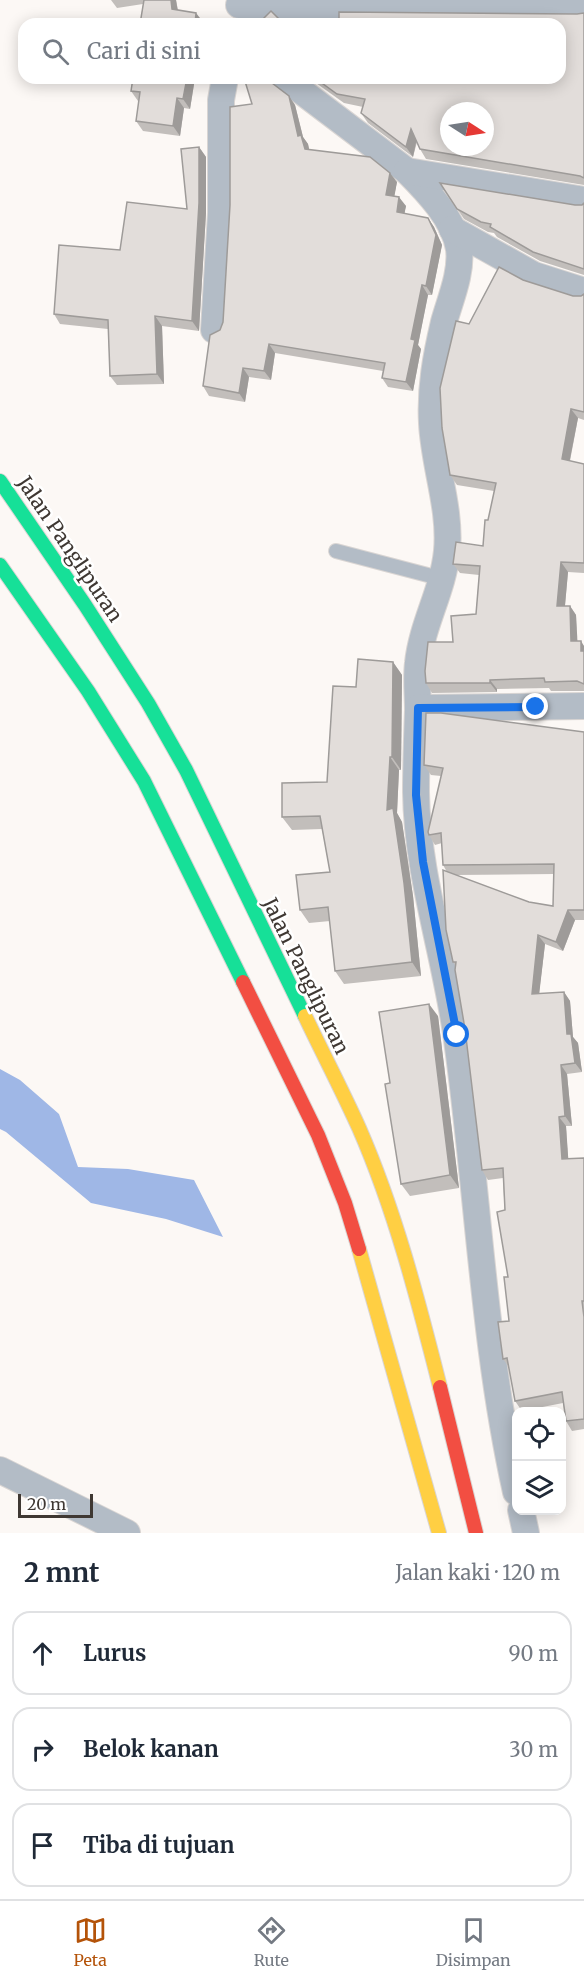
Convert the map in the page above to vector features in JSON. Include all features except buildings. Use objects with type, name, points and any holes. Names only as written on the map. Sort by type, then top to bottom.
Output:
[{"type":"main road","name":"Jalan Panglipuran","points":[[0,481],[85,605],[148,703],[175,751],[359,1130],[376,1169],[414,1294],[476,1533]]},
{"type":"main road","points":[[0,565],[88,691],[144,781],[318,1135],[345,1203],[439,1533]]},
{"type":"street","points":[[240,10],[584,9]]},
{"type":"street","points":[[214,330],[221,213],[221,100],[224,84]]},
{"type":"street","points":[[292,84],[407,171],[424,188],[452,229],[459,250],[457,274],[438,349],[432,384],[433,444],[446,515],[448,548],[443,579],[428,622],[418,663],[416,795],[423,862],[457,1035],[486,1302],[512,1472]]},
{"type":"street","points":[[407,171],[584,200]]},
{"type":"street","points":[[452,229],[534,275],[584,291]]},
{"type":"street","points":[[418,708],[584,705]]},
{"type":"street","points":[[0,1470],[127,1533]]},
{"type":"street","points":[[522,1515],[526,1533]]},
{"type":"lane","points":[[336,551],[443,579]]},
{"type":"water","points":[[0,1069],[20,1080],[59,1114],[78,1167],[128,1169],[194,1180],[223,1237],[166,1219],[91,1203],[0,1129]]},
{"type":"traffic: fast","points":[[0,481],[85,605],[148,703],[186,770],[305,1016]]},
{"type":"traffic: fast","points":[[0,565],[88,691],[144,781],[243,982]]},
{"type":"traffic: slow","points":[[305,1016],[359,1128],[384,1191],[414,1288],[440,1387]]},
{"type":"traffic: slow","points":[[359,1249],[439,1533]]},
{"type":"traffic: jam","points":[[243,982],[318,1135],[345,1203],[359,1249]]},
{"type":"traffic: jam","points":[[440,1387],[476,1533]]},
{"type":"route","points":[[457,1035],[423,862],[416,795],[418,708],[536,707]]}]
